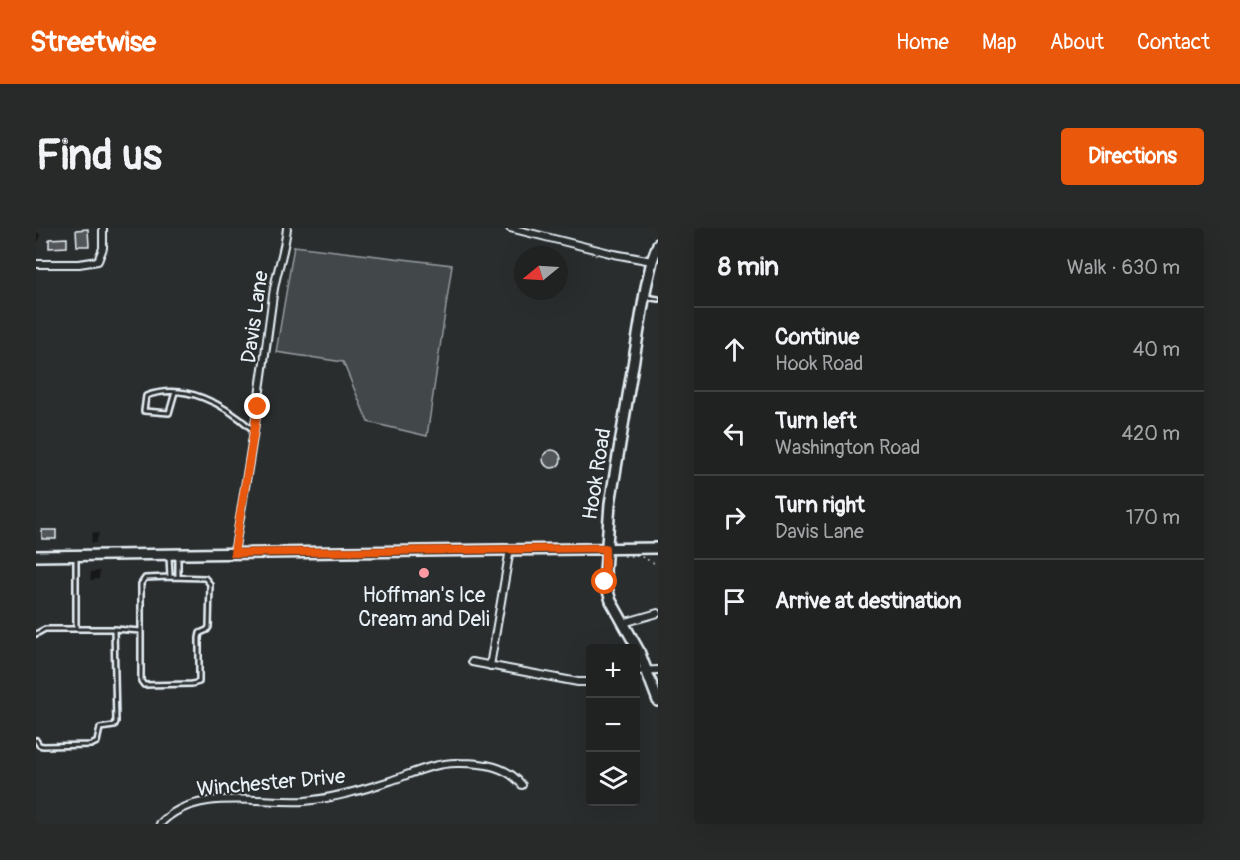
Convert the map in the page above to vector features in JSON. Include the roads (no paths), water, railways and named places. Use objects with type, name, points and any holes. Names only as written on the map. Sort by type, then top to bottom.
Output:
[{"type":"main road","name":"Hook Road","points":[[658,244],[651,261],[644,297],[612,495],[604,571],[611,601],[647,669],[658,701]]},
{"type":"main road","points":[[36,556],[658,548]]},
{"type":"street","points":[[36,264],[95,262],[101,257],[103,228]]},
{"type":"street","name":"Davis Lane","points":[[234,553],[273,296],[285,247],[287,228]]},
{"type":"street","points":[[510,228],[604,252],[651,261]]},
{"type":"street","points":[[490,666],[510,549]]},
{"type":"street","points":[[623,623],[658,613]]},
{"type":"street","points":[[472,662],[586,682]]},
{"type":"street","points":[[640,670],[658,670]]},
{"type":"street","name":"Winchester Drive","points":[[160,824],[176,812],[201,804],[234,799],[291,801],[341,797],[417,771],[450,763],[493,766],[511,774],[522,785]]},
{"type":"lane","points":[[644,297],[658,299]]},
{"type":"lane","points":[[175,392],[169,413],[144,411],[146,396],[154,393],[175,392],[212,401],[238,417],[254,431]]},
{"type":"lane","points":[[170,577],[174,554]]},
{"type":"lane","points":[[174,554],[178,577]]},
{"type":"lane","points":[[76,555],[76,629]]},
{"type":"lane","points":[[178,577],[205,578],[210,584],[209,627],[200,633],[199,638],[199,682],[144,685],[141,681],[141,584],[145,578],[178,577]]},
{"type":"lane","points":[[36,634],[45,629],[141,631]]},
{"type":"lane","points":[[36,740],[39,745],[43,746],[92,745],[97,742],[100,728],[114,726],[116,722],[114,629]]},
{"type":"place","name":"Hoffman's Ice Cream and Deli","points":[[424,573]]}]
